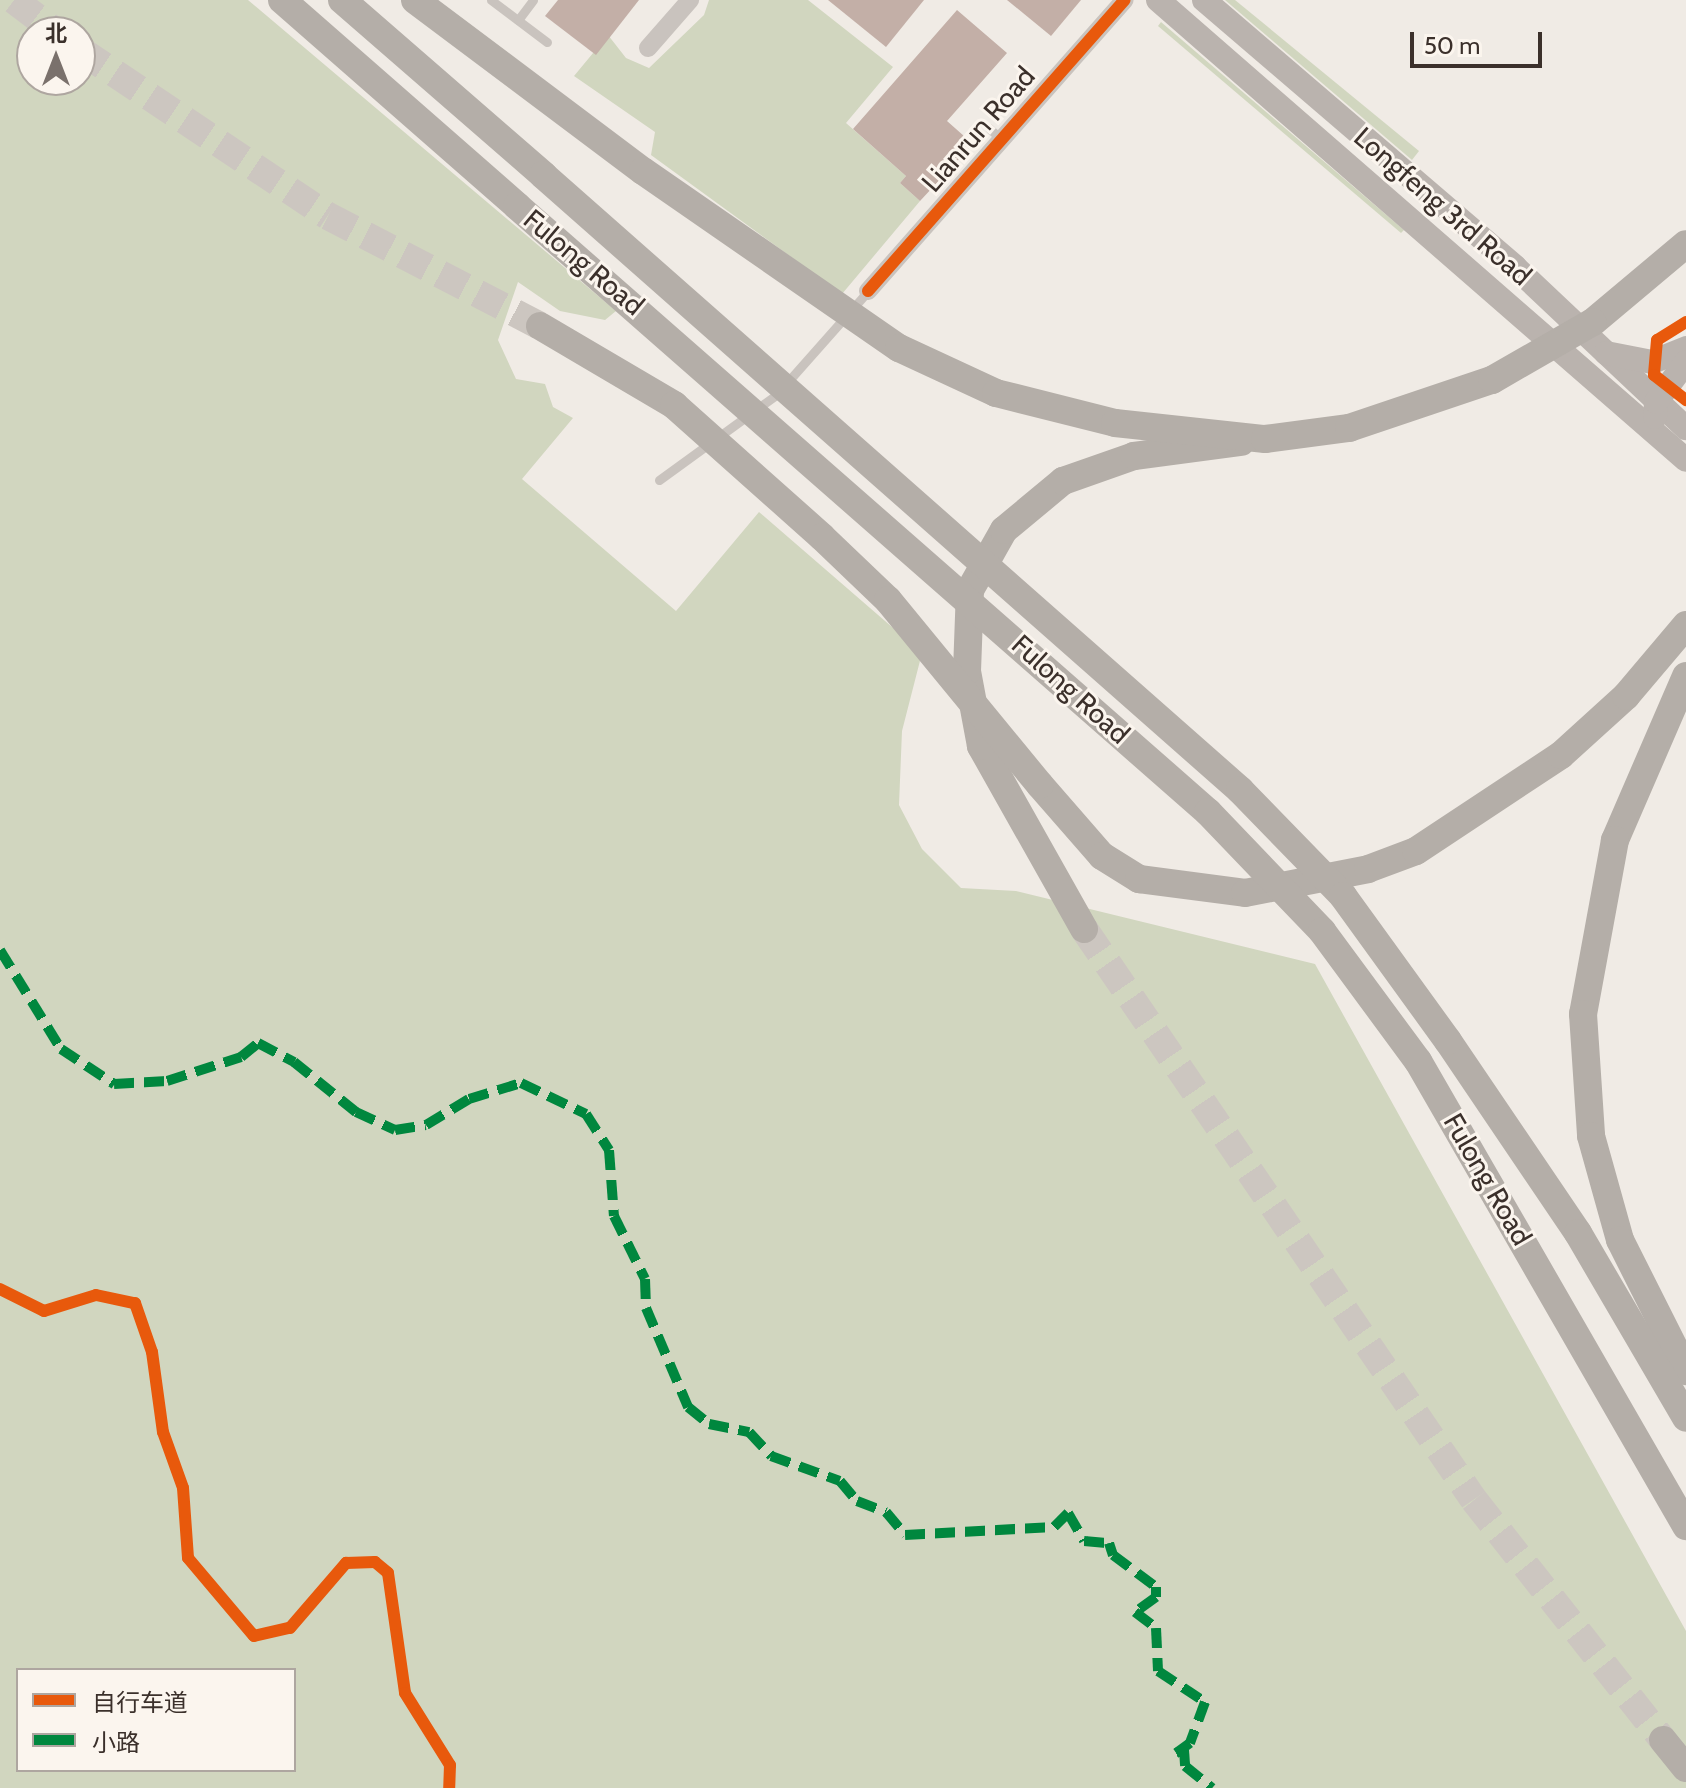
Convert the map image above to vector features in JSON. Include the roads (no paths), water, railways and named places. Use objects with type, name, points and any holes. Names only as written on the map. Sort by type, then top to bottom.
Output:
[{"type":"highway","name":"Fulong Road","points":[[282,0],[1208,812],[1322,931],[1418,1061],[1686,1526]]},
{"type":"highway","name":"Fulong Road","points":[[342,0],[1240,790],[1343,896],[1448,1041],[1578,1233],[1686,1418]]},
{"type":"highway","points":[[415,0],[643,171],[860,325],[969,382],[1088,418],[1265,439]]},
{"type":"highway","points":[[1593,322],[1686,244]]},
{"type":"highway","points":[[1084,929],[981,746],[969,697],[967,619],[970,590],[1004,530],[1063,481],[1134,456],[1265,439],[1416,410],[1526,364],[1686,259]]},
{"type":"highway","points":[[540,326],[674,405],[822,537],[888,600],[1102,856],[1139,879],[1189,890],[1245,893],[1309,884],[1416,851],[1561,755],[1626,696],[1686,625]]},
{"type":"highway","points":[[1686,676],[1615,840],[1583,1014],[1591,1136],[1620,1240],[1686,1371]]},
{"type":"highway","points":[[1663,1740],[1686,1768]]},
{"type":"main road","name":"Longfeng 3rd Road","points":[[1158,0],[1686,460]]},
{"type":"main road","name":"Longfeng 3rd Road","points":[[1204,0],[1515,267],[1598,350],[1684,423]]},
{"type":"main road","points":[[1598,350],[1652,362],[1686,348]]},
{"type":"main road","points":[[1684,423],[1654,432],[1656,402],[1686,362]]},
{"type":"street","points":[[648,48],[690,0]]},
{"type":"street","name":"Lianrun Road","points":[[868,291],[995,134],[1125,0]]},
{"type":"lane","points":[[491,0],[547,42]]},
{"type":"lane","points":[[518,20],[533,0]]},
{"type":"lane","points":[[659,480],[776,395],[868,291]]},
{"type":"tunnel","points":[[14,0],[35,16]]},
{"type":"tunnel","points":[[96,61],[328,216],[540,326]]},
{"type":"tunnel","points":[[1084,929],[1474,1500],[1663,1740]]}]
